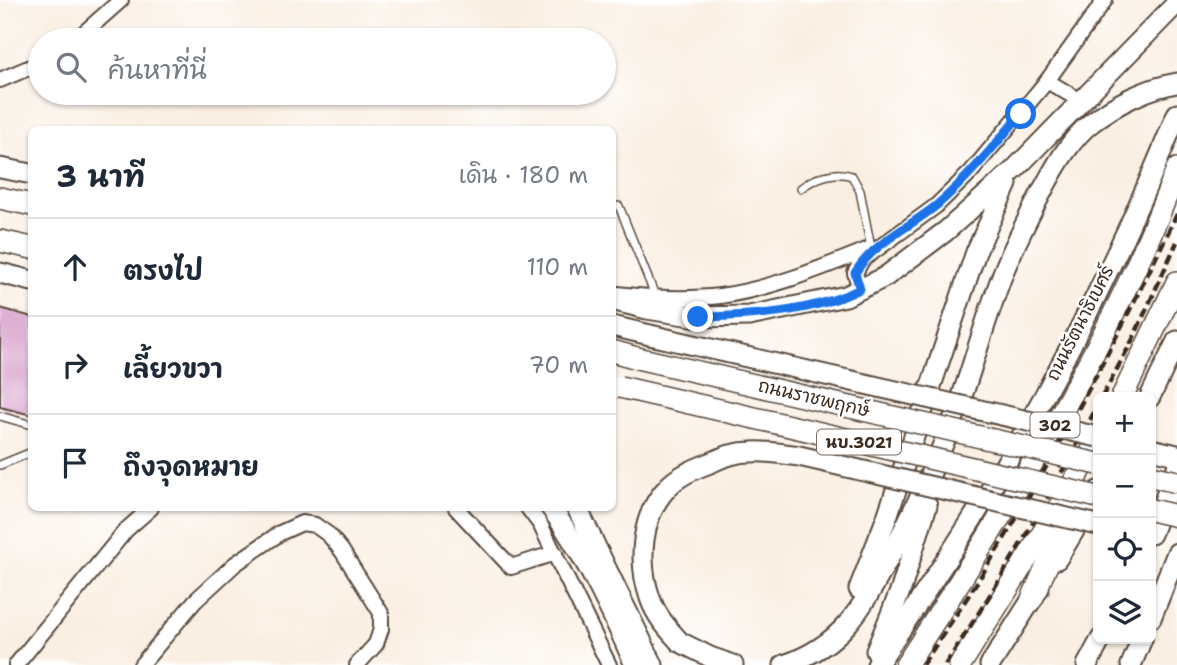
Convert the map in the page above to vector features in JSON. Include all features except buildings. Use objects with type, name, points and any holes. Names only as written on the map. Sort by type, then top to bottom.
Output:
[{"type":"main road","points":[[616,301],[698,317],[749,316],[846,296],[885,277],[946,231],[1014,170],[1177,3]]},
{"type":"main road","points":[[784,665],[821,649],[848,626],[867,600],[933,472],[1005,269],[1033,207],[1060,159],[1090,124],[1152,89],[1177,83]]},
{"type":"main road","name":"ถนนรัตนาธิเบศร์","points":[[877,665],[996,480],[1040,400],[1094,299],[1145,193],[1177,114]]},
{"type":"main road","points":[[0,167],[28,173]]},
{"type":"main road","name":"ถนนรัตนาธิเบศร์","points":[[906,665],[1025,478],[1075,390],[1165,202],[1177,169]]},
{"type":"main road","points":[[821,649],[865,578],[976,252],[996,202],[1014,170]]},
{"type":"main road","points":[[0,198],[28,204]]},
{"type":"main road","points":[[0,241],[28,247]]},
{"type":"main road","points":[[0,273],[28,280]]},
{"type":"main road","points":[[1124,392],[1177,282]]},
{"type":"main road","points":[[616,327],[1093,438]]},
{"type":"main road","points":[[1152,392],[1177,341]]},
{"type":"main road","name":"ถนนราชพฤกษ์","points":[[616,352],[1093,463]]},
{"type":"main road","name":"ถนนราชพฤกษ์","points":[[616,386],[1093,496]]},
{"type":"main road","points":[[870,665],[901,589],[954,416]]},
{"type":"main road","name":"302","points":[[960,665],[1051,521],[1093,448]]},
{"type":"main road","points":[[1156,450],[1177,455]]},
{"type":"main road","points":[[733,665],[680,642],[662,621],[650,599],[643,540],[653,512],[668,486],[694,469],[722,458],[750,452],[799,456],[1093,524]]},
{"type":"main road","points":[[1032,599],[1095,455]]},
{"type":"main road","points":[[1156,476],[1176,474],[1156,524]]},
{"type":"main road","points":[[990,665],[1093,499]]},
{"type":"main road","points":[[553,511],[610,606],[635,665]]},
{"type":"main road","points":[[578,511],[653,665]]},
{"type":"main road","points":[[1156,511],[1177,516]]},
{"type":"main road","points":[[1156,537],[1177,543]]},
{"type":"main road","points":[[1156,606],[1177,553]]},
{"type":"main road","points":[[1087,665],[1098,644]]},
{"type":"main road","points":[[1131,665],[1140,644]]},
{"type":"street","points":[[90,28],[121,0]]},
{"type":"street","points":[[860,289],[855,273],[863,260],[877,246],[936,205],[971,172],[1047,81],[1105,0]]},
{"type":"street","points":[[0,80],[28,68]]},
{"type":"street","points":[[1047,81],[1081,101]]},
{"type":"street","points":[[616,293],[657,298],[719,296],[774,283],[877,246]]},
{"type":"street","points":[[16,665],[126,530],[148,511]]},
{"type":"street","points":[[459,511],[511,567],[555,553]]},
{"type":"street","points":[[529,511],[540,524],[610,665]]},
{"type":"street","points":[[141,665],[187,610],[236,564],[280,533],[302,523],[315,525],[329,535],[342,551],[380,613],[381,629],[376,644],[357,665]]},
{"type":"lane","points":[[801,188],[822,176],[852,176],[860,191],[877,246]]},
{"type":"lane","points":[[619,206],[657,298]]},
{"type":"lane","points":[[0,416],[28,424]]},
{"type":"lane","points":[[0,465],[28,454]]},
{"type":"railway","points":[[922,665],[993,557],[1058,445],[1177,214]]},
{"type":"railway","points":[[1105,392],[1133,339],[1177,242]]},
{"type":"railway","points":[[945,665],[1025,537],[1093,414]]},
{"type":"route","points":[[698,317],[749,316],[793,309],[846,296],[860,289],[855,273],[863,260],[936,205],[971,172],[1021,114]]}]
